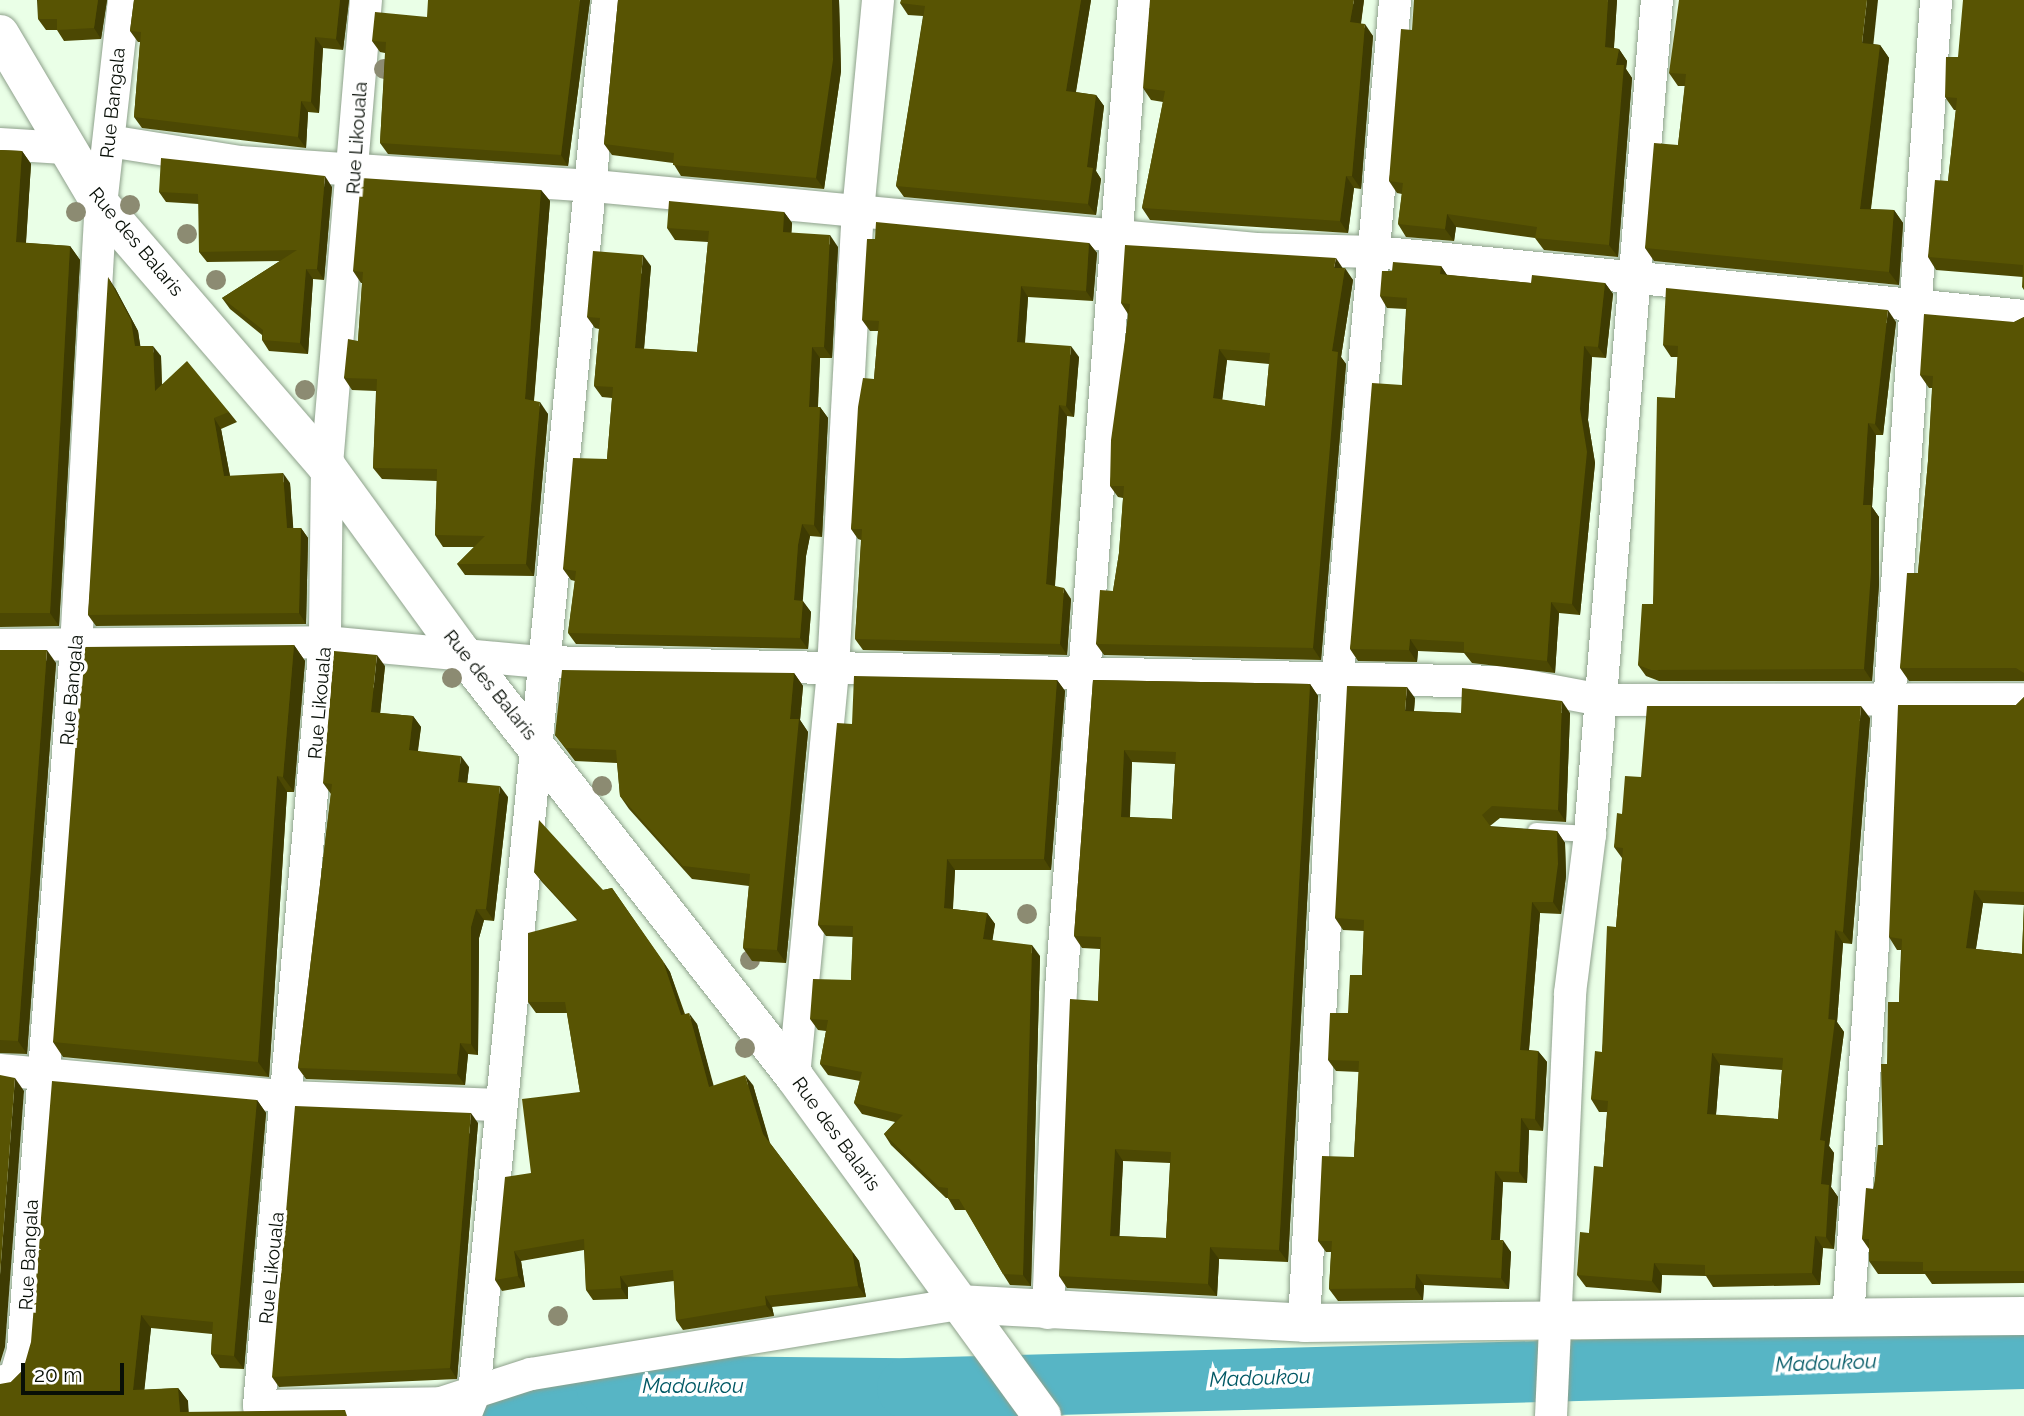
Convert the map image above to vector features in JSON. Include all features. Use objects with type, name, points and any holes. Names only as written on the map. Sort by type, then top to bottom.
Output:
[{"type":"main road","name":"Rue des Balaris","points":[[0,34],[64,148],[101,205],[327,467],[459,649],[536,741],[794,1076],[1042,1416]]},
{"type":"main road","points":[[958,1304],[1048,1313],[1555,1334],[1848,1319],[2024,1316]]},
{"type":"street","name":"Rue Bangala","points":[[7,1380],[23,1350],[40,1073],[76,647],[101,205],[124,0]]},
{"type":"street","name":"Rue Likouala","points":[[366,0],[355,169],[327,467],[325,642],[289,1097],[259,1406],[469,1405]]},
{"type":"street","points":[[469,1405],[542,662],[594,186],[608,0]]},
{"type":"street","points":[[794,1076],[833,669],[858,212],[878,0]]},
{"type":"street","points":[[1048,1313],[1061,988],[1089,674],[1116,234],[1134,0]]},
{"type":"street","points":[[1304,1323],[1338,675],[1395,0]]},
{"type":"street","points":[[1551,1415],[1570,993],[1590,834],[1631,275],[1657,0]]},
{"type":"street","points":[[1848,1319],[1886,695],[1918,302],[1936,0]]},
{"type":"street","points":[[109,141],[240,162],[594,186],[1256,249],[1374,253],[1631,275],[1918,302],[2024,316]]},
{"type":"street","points":[[0,144],[64,148]]},
{"type":"street","points":[[0,645],[76,647],[325,642],[459,649],[542,662],[1089,674],[1338,675],[1506,682],[1601,700],[1886,695],[2024,699]]},
{"type":"street","points":[[0,1070],[289,1097],[498,1105]]},
{"type":"street","points":[[469,1405],[531,1374],[958,1304]]},
{"type":"lane","points":[[1513,829],[1590,834]]},
{"type":"building","points":[[38,0],[98,0],[94,28],[57,30],[57,19],[38,19]]},
{"type":"building","points":[[134,0],[340,0],[336,39],[315,37],[311,102],[301,101],[298,137],[134,117],[141,32],[130,31]]},
{"type":"building","points":[[428,0],[580,0],[561,155],[380,143],[386,42],[372,41],[375,12],[427,17]]},
{"type":"building","points":[[618,0],[832,0],[833,60],[816,178],[673,165],[674,153],[604,144]]},
{"type":"building","points":[[901,0],[1081,0],[1066,91],[1096,95],[1087,167],[1093,168],[1088,204],[896,186],[925,6],[900,3]]},
{"type":"building","points":[[1150,0],[1354,0],[1350,22],[1365,24],[1352,176],[1346,176],[1340,221],[1142,208],[1165,91],[1143,88]]},
{"type":"building","points":[[1414,0],[1608,0],[1605,47],[1619,49],[1616,65],[1624,65],[1609,245],[1535,238],[1537,227],[1447,214],[1445,229],[1398,224],[1403,183],[1389,181],[1401,29],[1412,30]]},
{"type":"building","points":[[1679,0],[1867,0],[1862,43],[1880,45],[1860,209],[1894,210],[1889,272],[1645,248],[1654,143],[1678,145],[1686,74],[1669,73]]},
{"type":"building","points":[[1963,0],[2024,0],[2024,290],[2023,265],[1928,257],[1935,180],[1948,181],[1957,98],[1945,97],[1946,57],[1958,57]]},
{"type":"building","points":[[0,150],[22,151],[16,242],[70,246],[50,613],[0,613]]},
{"type":"building","points":[[161,158],[325,176],[317,269],[306,269],[300,343],[262,340],[263,330],[222,298],[297,250],[199,252],[198,194],[159,192]]},
{"type":"building","points":[[361,178],[541,190],[525,399],[540,402],[526,564],[457,564],[485,536],[435,535],[437,469],[373,468],[377,379],[344,378],[348,339],[358,341],[363,272],[353,271]]},
{"type":"building","points":[[669,201],[784,212],[783,232],[830,235],[824,347],[812,347],[809,407],[820,407],[814,525],[802,524],[798,545],[794,600],[803,601],[800,638],[568,633],[576,571],[563,569],[573,458],[607,459],[613,387],[594,386],[600,318],[587,317],[593,251],[643,255],[635,348],[697,352],[709,231],[667,228]]},
{"type":"building","points":[[876,222],[1089,243],[1086,291],[1021,286],[1017,342],[1071,346],[1066,406],[1059,405],[1046,584],[1064,588],[1060,644],[855,639],[862,529],[851,529],[858,407],[863,378],[874,379],[879,321],[862,320],[867,239],[875,239]]},
{"type":"building","points":[[1125,245],[1336,258],[1334,268],[1345,268],[1332,351],[1338,352],[1313,648],[1096,644],[1100,590],[1113,591],[1124,486],[1110,486],[1111,440],[1130,304],[1121,303]],"holes":[[[1219,349],[1270,353],[1265,406],[1213,398]]]},
{"type":"building","points":[[1393,262],[1441,266],[1440,274],[1531,283],[1532,275],[1605,283],[1598,347],[1584,346],[1580,409],[1587,452],[1572,604],[1551,602],[1547,661],[1464,652],[1464,642],[1410,639],[1409,650],[1350,649],[1372,383],[1402,385],[1407,298],[1380,296],[1382,271],[1392,271]]},
{"type":"building","points":[[108,277],[131,320],[135,346],[153,346],[155,391],[187,361],[229,412],[214,418],[224,476],[283,473],[287,528],[301,528],[299,613],[88,615]]},
{"type":"building","points":[[1666,288],[1888,310],[1875,424],[1868,423],[1863,505],[1871,505],[1871,573],[1864,669],[1651,670],[1638,665],[1642,604],[1653,604],[1657,397],[1675,398],[1678,346],[1663,345]]},
{"type":"building","points":[[1924,314],[2014,322],[2024,317],[2024,673],[2016,668],[1900,668],[1907,573],[1918,573],[1928,461],[1933,376],[1920,375]]},
{"type":"building","points":[[294,645],[283,777],[277,776],[258,1062],[53,1042],[83,647]]},
{"type":"building","points":[[0,650],[47,650],[18,1041],[0,1040]]},
{"type":"building","points":[[334,651],[377,655],[371,712],[413,716],[409,750],[461,756],[458,782],[500,786],[486,909],[476,909],[471,927],[471,1044],[460,1043],[457,1074],[298,1068],[332,784],[323,783]]},
{"type":"building","points":[[562,670],[794,673],[790,719],[799,719],[777,950],[743,948],[750,874],[683,866],[620,796],[616,750],[566,748],[555,735]]},
{"type":"building","points":[[854,676],[1057,680],[1044,859],[947,859],[944,908],[987,913],[983,939],[1032,945],[1023,1275],[1003,1274],[959,1199],[948,1199],[948,1188],[939,1187],[884,1134],[903,1115],[854,1103],[862,1072],[820,1064],[828,1020],[810,1019],[813,979],[851,980],[853,926],[818,925],[837,723],[852,724]]},
{"type":"building","points":[[1093,680],[1310,684],[1279,1250],[1210,1247],[1208,1284],[1059,1276],[1070,999],[1098,1001],[1101,937],[1074,936]],"holes":[[[1124,750],[1176,752],[1172,819],[1121,817]],[[1115,1149],[1171,1152],[1166,1238],[1110,1236]]]},
{"type":"building","points":[[1347,686],[1407,687],[1405,711],[1461,713],[1462,688],[1562,701],[1558,810],[1492,806],[1482,815],[1491,827],[1557,831],[1558,864],[1553,902],[1532,902],[1520,1050],[1538,1051],[1535,1119],[1521,1118],[1519,1172],[1495,1171],[1491,1240],[1503,1240],[1501,1278],[1416,1274],[1415,1288],[1329,1289],[1332,1241],[1318,1241],[1322,1156],[1354,1157],[1359,1061],[1328,1060],[1330,1013],[1348,1013],[1350,975],[1362,975],[1364,920],[1335,918]]},
{"type":"building","points":[[2024,697],[2024,892],[1974,890],[1966,948],[2022,954],[2024,903],[2024,1271],[1923,1271],[1923,1262],[1869,1261],[1869,1239],[1862,1239],[1866,1188],[1874,1189],[1878,1145],[1883,1145],[1881,1064],[1887,1064],[1888,1002],[1899,1002],[1902,939],[1889,937],[1898,705],[2016,705]]},
{"type":"building","points":[[1647,706],[1861,706],[1843,932],[1835,930],[1828,1019],[1835,1020],[1820,1140],[1825,1141],[1821,1184],[1829,1185],[1826,1237],[1815,1236],[1812,1273],[1705,1275],[1705,1265],[1654,1263],[1652,1281],[1577,1275],[1580,1232],[1589,1233],[1594,1166],[1603,1167],[1608,1101],[1591,1099],[1595,1051],[1602,1052],[1607,926],[1616,927],[1623,848],[1614,847],[1617,813],[1622,814],[1625,776],[1641,777]],"holes":[[[1712,1053],[1783,1058],[1778,1119],[1707,1114]]]},
{"type":"building","points":[[539,820],[603,890],[612,888],[663,961],[681,1015],[689,1013],[709,1087],[745,1075],[763,1134],[852,1251],[858,1286],[765,1296],[766,1305],[676,1320],[673,1270],[620,1276],[621,1288],[586,1290],[584,1239],[514,1251],[518,1276],[495,1280],[505,1177],[531,1173],[522,1099],[580,1092],[565,1002],[528,1002],[528,933],[578,920],[534,872]]},
{"type":"building","points":[[0,1075],[15,1078],[0,1275]]},
{"type":"building","points":[[52,1081],[257,1100],[234,1356],[211,1354],[213,1322],[141,1315],[133,1390],[178,1388],[180,1412],[345,1410],[347,1416],[0,1416],[0,1384],[11,1382],[23,1370],[31,1342]]},
{"type":"building","points":[[295,1106],[471,1113],[450,1368],[272,1377]]},
{"type":"waterway","name":"Madoukou","points":[[499,1416],[606,1385],[907,1388],[2024,1358]]}]
